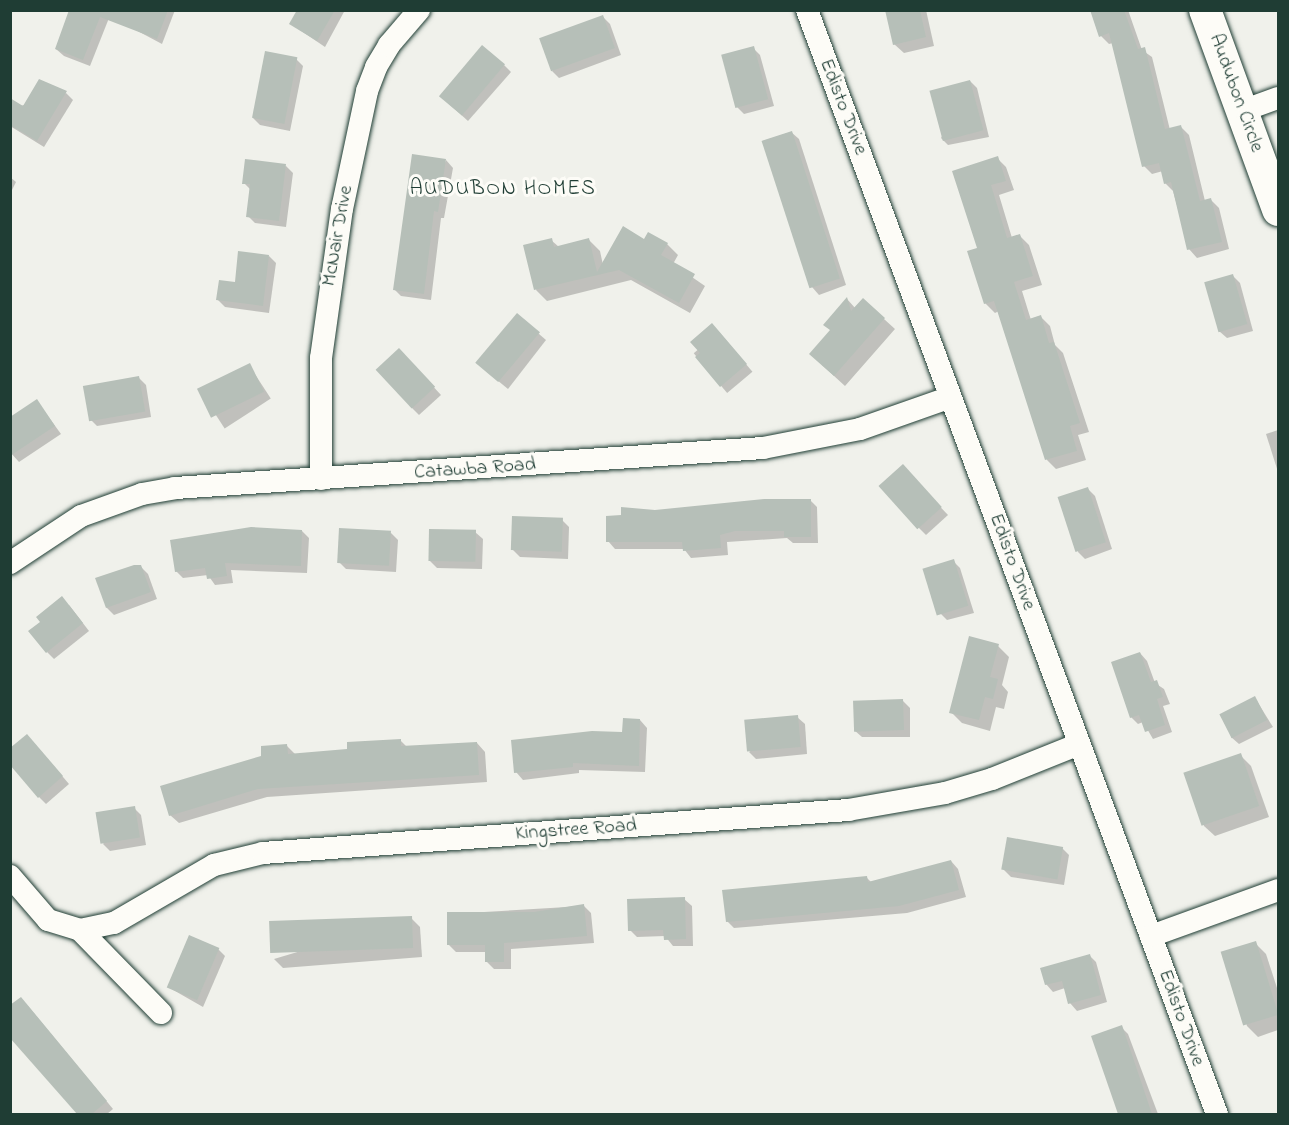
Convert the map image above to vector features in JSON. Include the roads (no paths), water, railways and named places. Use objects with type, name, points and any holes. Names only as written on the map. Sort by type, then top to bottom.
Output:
[{"type":"street","name":"McNair Drive","points":[[321,479],[321,358],[342,209],[370,83],[389,45],[419,10]]},
{"type":"street","name":"Edisto Drive","points":[[807,10],[1217,1114]]},
{"type":"street","name":"Audubon Circle","points":[[1205,10],[1278,210]]},
{"type":"street","points":[[1242,111],[1278,98]]},
{"type":"street","name":"Catawba Road","points":[[10,563],[81,516],[142,494],[175,488],[763,448],[860,429],[951,397]]},
{"type":"street","name":"Kingstree Road","points":[[80,930],[114,923],[190,876],[255,854],[848,810],[945,793],[1038,763],[1079,744]]},
{"type":"street","points":[[10,876],[48,920],[80,930],[161,1013]]},
{"type":"street","points":[[1151,936],[1278,890]]},
{"type":"district","name":"AUDUBON HOMES","points":[[503,189]]}]
